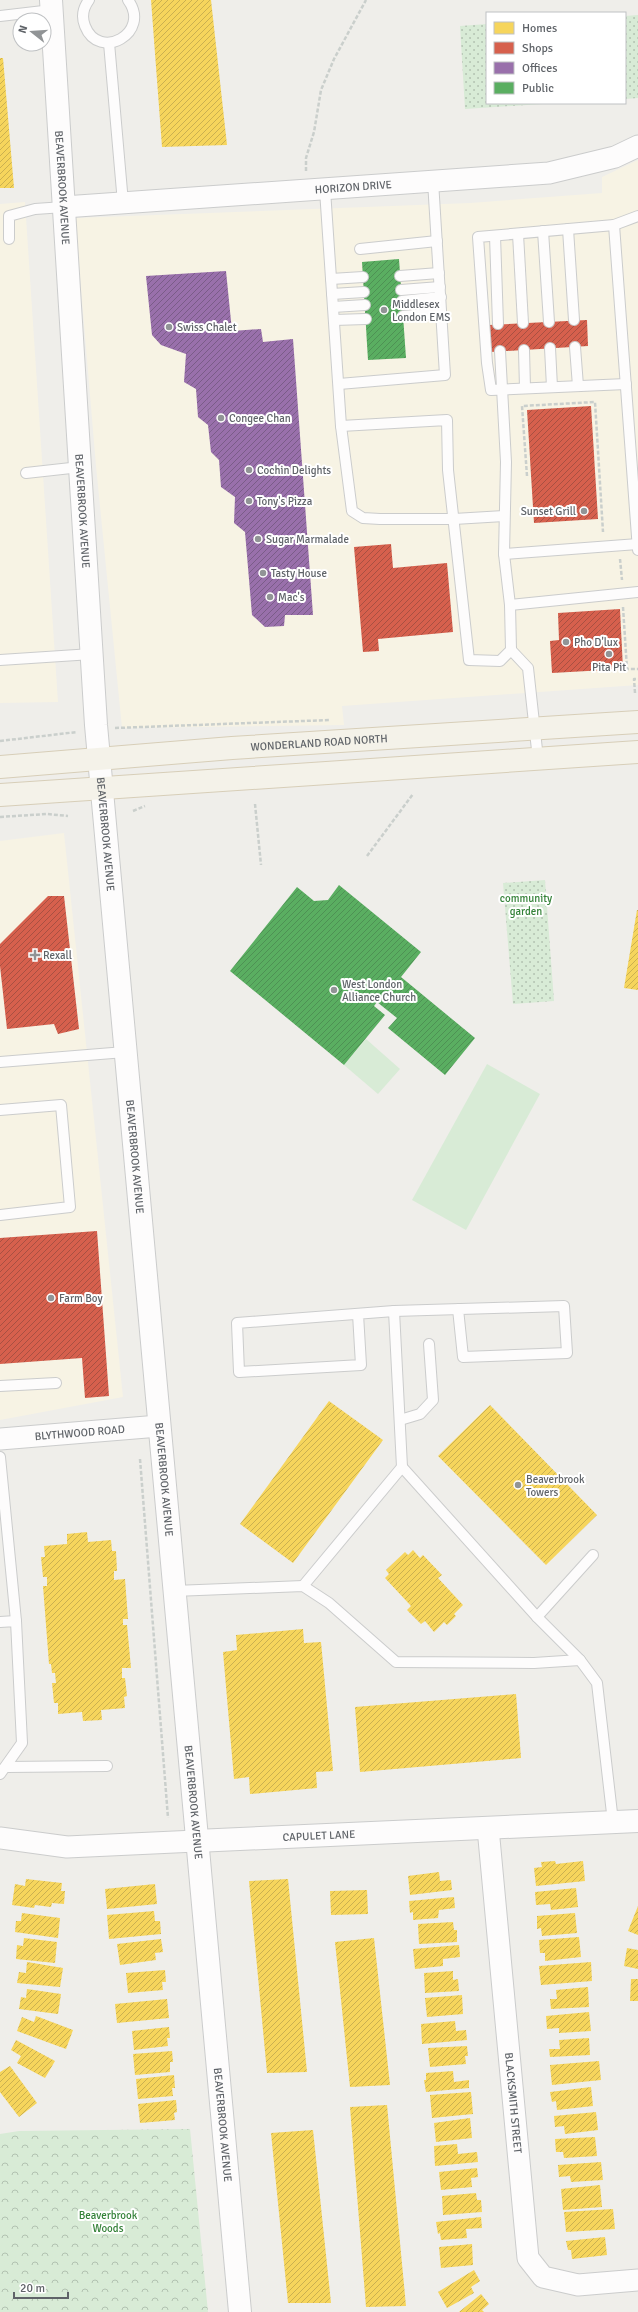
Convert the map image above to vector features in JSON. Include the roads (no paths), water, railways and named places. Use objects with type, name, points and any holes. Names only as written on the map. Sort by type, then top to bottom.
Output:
[{"type":"main road","name":"WONDERLAND ROAD NORTH","points":[[0,767],[638,722]]},
{"type":"main road","points":[[0,795],[638,752]]},
{"type":"street","name":"BEAVERBROOK AVENUE","points":[[51,5],[96,730],[101,759],[102,788],[125,1052],[240,2312]]},
{"type":"street","name":"HORIZON DRIVE","points":[[64,207],[549,172],[615,157],[638,146]]},
{"type":"street","name":"BLYTHWOOD ROAD","points":[[0,1439],[159,1426]]},
{"type":"street","name":"CAPULET LANE","points":[[0,1838],[67,1847],[638,1821]]},
{"type":"street","name":"BLACKSMITH STREET","points":[[488,1828],[528,2258],[543,2277],[578,2285],[638,2280]]},
{"type":"lane","points":[[89,0],[84,8],[83,20],[87,32],[97,40],[109,43],[121,40],[131,31],[135,19],[133,7],[128,0]]},
{"type":"lane","points":[[0,16],[51,5]]},
{"type":"lane","points":[[109,43],[123,203]]},
{"type":"lane","points":[[339,384],[445,375],[433,181]]},
{"type":"lane","points":[[316,190],[331,279],[341,426],[352,511],[363,518],[454,519],[504,516]]},
{"type":"lane","points":[[9,239],[9,216],[35,209],[64,207]]},
{"type":"lane","points":[[626,384],[491,390],[487,363],[478,237],[614,226],[638,216]]},
{"type":"lane","points":[[614,226],[638,550]]},
{"type":"lane","points":[[568,229],[574,320]]},
{"type":"lane","points":[[543,232],[549,322]]},
{"type":"lane","points":[[518,234],[523,323]]},
{"type":"lane","points":[[495,236],[498,324]]},
{"type":"lane","points":[[360,249],[437,241]]},
{"type":"lane","points":[[400,276],[439,273]]},
{"type":"lane","points":[[331,279],[363,277]]},
{"type":"lane","points":[[401,290],[440,287]]},
{"type":"lane","points":[[332,294],[364,292]]},
{"type":"lane","points":[[402,300],[440,298]]},
{"type":"lane","points":[[333,307],[365,304]]},
{"type":"lane","points":[[403,316],[442,313]]},
{"type":"lane","points":[[334,320],[366,319]]},
{"type":"lane","points":[[575,347],[578,386]]},
{"type":"lane","points":[[550,348],[552,387]]},
{"type":"lane","points":[[524,350],[526,388]]},
{"type":"lane","points":[[341,426],[447,420],[448,470],[469,660],[500,661],[510,650],[510,605],[504,554],[506,462],[500,352]]},
{"type":"lane","points":[[26,473],[80,467]]},
{"type":"lane","points":[[504,554],[638,544]]},
{"type":"lane","points":[[510,605],[638,592]]},
{"type":"lane","points":[[510,650],[528,668],[536,728],[538,759]]},
{"type":"lane","points":[[0,660],[92,654]]},
{"type":"lane","points":[[0,1062],[125,1052]]},
{"type":"lane","points":[[0,1110],[60,1105],[70,1207],[0,1215]]},
{"type":"lane","points":[[358,1314],[361,1365],[239,1372],[237,1323],[394,1311],[458,1309],[564,1306],[567,1353],[463,1357],[458,1309]]},
{"type":"lane","points":[[394,1311],[402,1466],[537,1617],[580,1660],[597,1683],[613,1822]]},
{"type":"lane","points":[[400,1420],[420,1414],[433,1400],[429,1344]]},
{"type":"lane","points":[[0,1386],[56,1383]]},
{"type":"lane","points":[[0,1457],[16,1621],[22,1743],[3,1771]]},
{"type":"lane","points":[[303,1586],[402,1466]]},
{"type":"lane","points":[[537,1617],[593,1555]]},
{"type":"lane","points":[[174,1591],[303,1586],[329,1603],[396,1662],[534,1663],[580,1660]]},
{"type":"lane","points":[[0,1622],[16,1621]]},
{"type":"lane","points":[[3,1771],[107,1766]]},
{"type":"place","name":"Middlesex London EMS","points":[[384,310]]},
{"type":"place","name":"Swiss Chalet","points":[[169,327]]},
{"type":"place","name":"Congee Chan","points":[[221,418]]},
{"type":"place","name":"Cochin Delights","points":[[249,470]]},
{"type":"place","name":"Tony's Pizza","points":[[249,501]]},
{"type":"place","name":"Sunset Grill","points":[[584,511]]},
{"type":"place","name":"Sugar Marmalade","points":[[258,539]]},
{"type":"place","name":"Tasty House","points":[[263,573]]},
{"type":"place","name":"Mac's","points":[[270,597]]},
{"type":"place","name":"Pho D'lux","points":[[566,642]]},
{"type":"place","name":"Pita Pit","points":[[609,654]]},
{"type":"place","name":"Rexall","points":[[35,955]]},
{"type":"place","name":"West London Alliance Church","points":[[334,990]]},
{"type":"place","name":"Farm Boy","points":[[51,1298]]},
{"type":"place","name":"Beaverbrook Towers","points":[[518,1485]]},
{"type":"park label","name":"community garden","points":[[526,904]]},
{"type":"park label","name":"Beaverbrook Woods","points":[[108,2221]]}]
